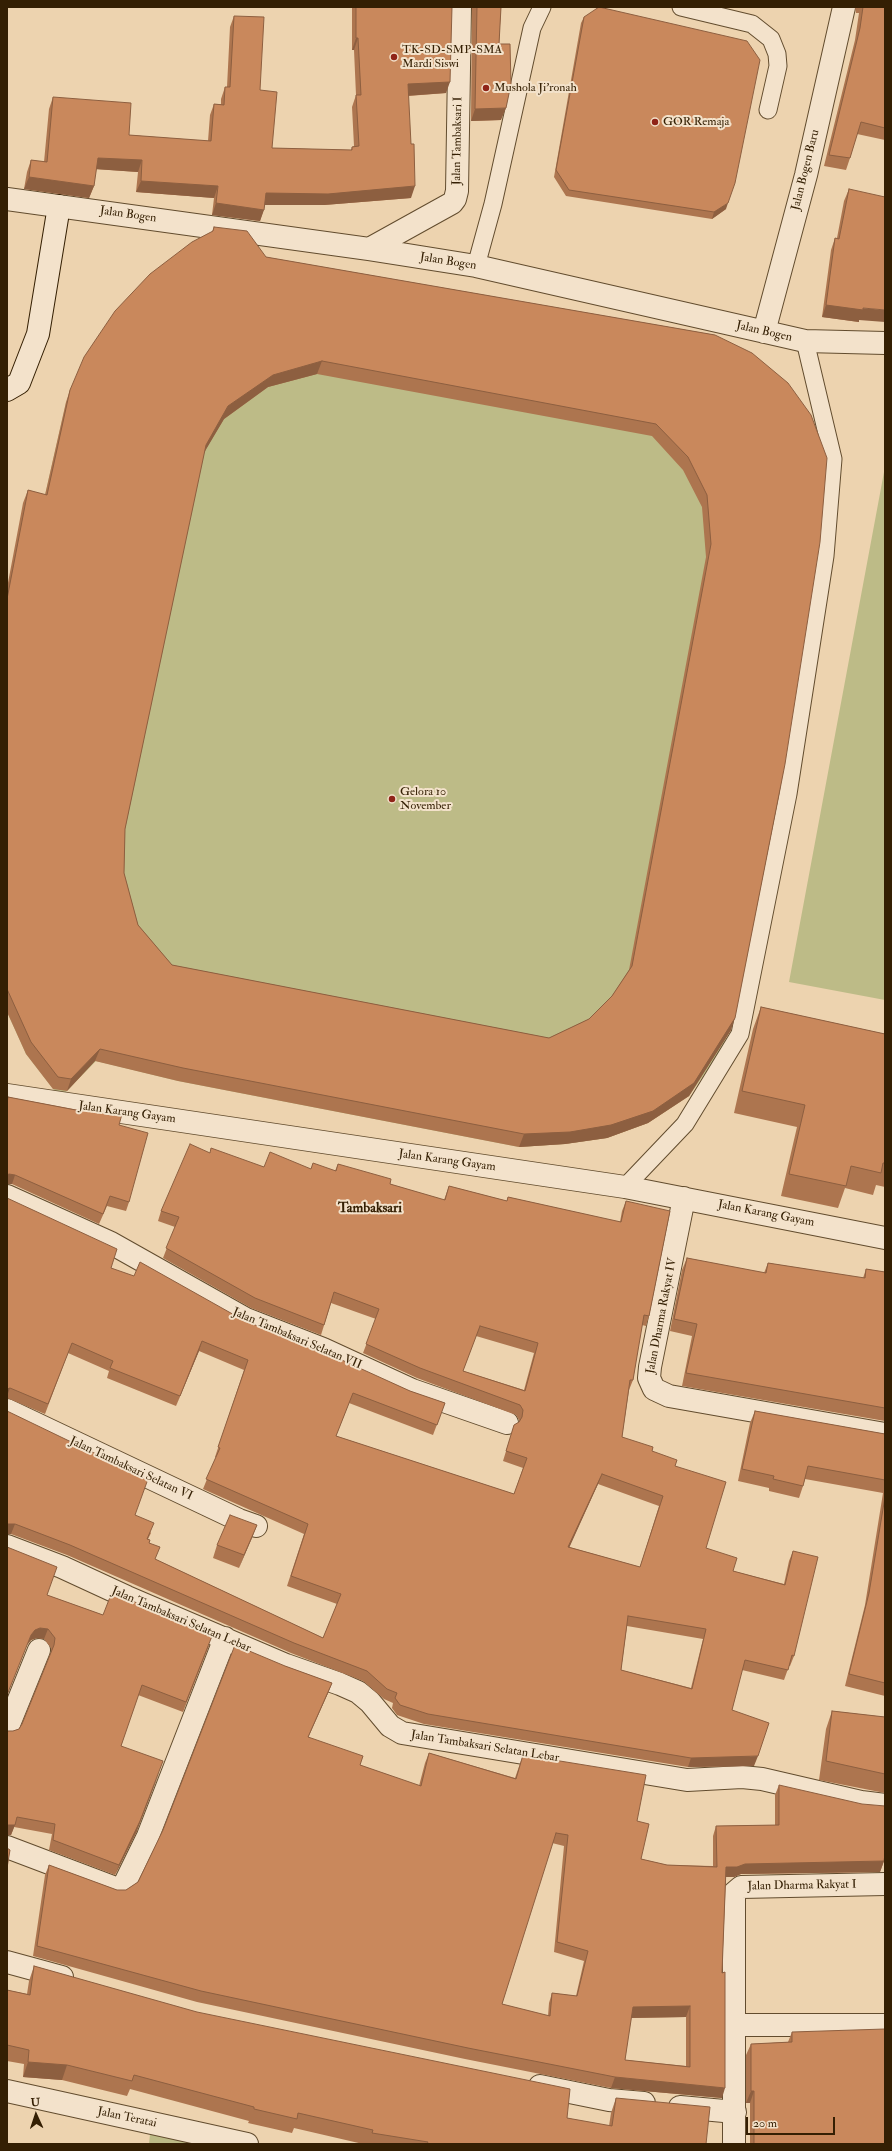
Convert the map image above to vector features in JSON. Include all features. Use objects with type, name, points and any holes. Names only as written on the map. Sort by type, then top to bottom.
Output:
[{"type":"street","name":"Jalan Tambaksari I","points":[[369,249],[452,203],[455,199],[457,191],[460,7]]},
{"type":"street","name":"Jalan Bogen Baru","points":[[764,332],[806,174],[844,7]]},
{"type":"street","name":"Jalan Bogen","points":[[7,199],[369,249],[476,266],[805,341],[857,344],[885,343]]},
{"type":"street","points":[[7,390],[19,383],[38,334],[60,206]]},
{"type":"street","name":"Jalan Karang Gayam","points":[[7,1095],[625,1187],[885,1238]]},
{"type":"street","name":"Jalan Tambaksari Selatan VII","points":[[7,1196],[111,1243],[246,1319],[322,1349],[412,1390],[508,1423]]},
{"type":"street","name":"Jalan Dharma Rakyat IV","points":[[684,1198],[650,1368],[649,1378],[654,1389],[669,1396],[885,1434]]},
{"type":"street","name":"Jalan Tambaksari Selatan VI","points":[[7,1410],[232,1517],[256,1526]]},
{"type":"street","name":"Jalan Tambaksari Selatan Lebar","points":[[7,1546],[62,1567],[126,1597],[358,1692],[370,1702],[390,1726],[402,1733],[687,1780],[742,1777],[762,1779],[862,1802],[885,1805]]},
{"type":"street","points":[[7,1847],[118,1889],[123,1887],[148,1836],[225,1638]]},
{"type":"street","points":[[7,1729],[39,1650]]},
{"type":"street","name":"Jalan Dharma Rakyat I","points":[[734,2144],[735,2025],[733,1897],[738,1889],[743,1887],[885,1884]]},
{"type":"street","points":[[7,1962],[83,1982]]},
{"type":"street","points":[[735,2025],[885,2025]]},
{"type":"street","points":[[524,2083],[609,2100],[735,2112]]},
{"type":"street","name":"Jalan Teratai","points":[[7,2091],[247,2144]]},
{"type":"lane","points":[[476,266],[493,204],[526,49],[532,28],[542,7]]},
{"type":"lane","points":[[681,7],[752,24],[771,39],[777,54],[778,66],[768,110]]},
{"type":"lane","points":[[625,1187],[685,1124],[740,1034],[788,794],[825,556],[833,459],[805,341]]},
{"type":"shaded area","name":"Gelora 10 November","points":[[261,270],[710,348],[739,1009],[720,1052],[689,1096],[648,1123],[607,1138],[565,1144],[519,1147],[178,1081],[96,1061],[60,1098],[26,1054],[7,1012],[7,588],[42,508],[66,403],[80,369]]},
{"type":"shaded area","points":[[885,472],[885,1000],[789,982]]},
{"type":"shaded area","points":[[150,2134],[194,2144],[149,2144]]},
{"type":"building","points":[[356,7],[452,7],[450,82],[408,84],[411,144],[414,144],[415,186],[328,194],[266,193],[264,210],[216,203],[218,186],[141,181],[142,160],[98,158],[94,186],[29,177],[31,160],[47,162],[53,97],[131,103],[129,135],[211,141],[214,104],[224,105],[225,87],[230,87],[234,16],[264,17],[260,90],[277,92],[272,148],[352,150],[352,147],[359,146],[356,95],[361,95],[358,38],[356,38]]},
{"type":"building","points":[[477,7],[501,7],[499,44],[510,44],[511,84],[506,108],[475,109]]},
{"type":"building","name":"GOR Remaja","points":[[599,7],[747,41],[760,60],[735,183],[728,203],[714,212],[569,190],[556,170],[584,17]]},
{"type":"building","points":[[863,7],[885,7],[885,128],[861,122],[850,158],[829,155],[860,28]]},
{"type":"building","points":[[849,189],[885,197],[885,310],[863,308],[863,310],[826,305],[835,238],[839,239]]},
{"type":"building","points":[[214,227],[247,231],[266,257],[715,335],[752,353],[788,383],[811,415],[827,458],[820,542],[785,764],[735,1018],[694,1083],[653,1111],[611,1125],[570,1132],[524,1134],[183,1068],[100,1049],[71,1079],[58,1077],[31,1042],[7,989],[7,599],[28,490],[47,495],[70,390],[84,357],[115,311],[150,274],[192,242],[213,231]],"holes":[[[322,361],[656,424],[688,457],[707,495],[711,544],[632,966],[612,996],[589,1019],[549,1038],[172,965],[138,925],[124,873],[125,829],[206,445],[228,406],[273,375]]]},
{"type":"building","points":[[761,1007],[885,1034],[885,1163],[883,1163],[881,1173],[851,1166],[846,1186],[789,1174],[805,1105],[742,1091]]},
{"type":"building","points":[[8,1097],[81,1111],[79,1108],[122,1114],[119,1125],[148,1133],[129,1202],[110,1196],[103,1214],[15,1175],[7,1175]]},
{"type":"building","points":[[190,1144],[210,1153],[211,1148],[264,1167],[270,1152],[311,1169],[313,1163],[336,1171],[338,1164],[391,1179],[390,1184],[445,1200],[449,1186],[507,1201],[508,1197],[621,1222],[626,1201],[670,1211],[649,1316],[644,1315],[633,1380],[630,1380],[622,1437],[653,1447],[652,1451],[677,1460],[675,1466],[726,1482],[706,1548],[737,1558],[733,1571],[785,1585],[793,1551],[818,1557],[794,1656],[792,1655],[788,1670],[745,1660],[732,1710],[769,1723],[758,1756],[691,1758],[428,1714],[400,1705],[395,1698],[397,1693],[387,1689],[367,1671],[294,1643],[70,1545],[15,1524],[7,1524],[7,1411],[148,1479],[135,1515],[154,1523],[147,1539],[150,1540],[149,1543],[160,1547],[155,1559],[323,1638],[341,1594],[291,1576],[308,1524],[206,1479],[220,1448],[218,1447],[248,1360],[202,1341],[180,1396],[110,1368],[113,1361],[72,1343],[48,1404],[10,1388],[7,1389],[7,1198],[117,1249],[111,1268],[134,1276],[140,1262],[245,1321],[322,1351],[410,1391],[445,1403],[437,1425],[353,1393],[336,1436],[514,1494],[527,1458],[506,1451],[514,1425],[519,1422],[522,1417],[523,1410],[520,1405],[420,1368],[366,1344],[379,1309],[334,1292],[324,1325],[255,1298],[166,1248],[179,1217],[161,1211]],"holes":[[[480,1326],[538,1343],[525,1391],[463,1371]],[[602,1474],[663,1496],[640,1567],[568,1547]],[[628,1616],[706,1629],[692,1689],[621,1670]]]},
{"type":"building","points":[[687,1258],[766,1273],[768,1263],[865,1278],[866,1269],[885,1272],[885,1408],[686,1373],[697,1324],[674,1319]]},
{"type":"building","points":[[755,1411],[885,1434],[885,1480],[808,1466],[803,1486],[773,1479],[774,1476],[742,1469]]},
{"type":"building","points":[[885,1497],[885,1683],[849,1674],[869,1593]]},
{"type":"building","points":[[230,1515],[257,1525],[244,1555],[217,1545]]},
{"type":"building","points":[[7,1547],[57,1567],[47,1595],[103,1615],[112,1592],[212,1636],[186,1702],[142,1685],[121,1746],[163,1761],[140,1821],[119,1865],[53,1840],[55,1824],[17,1817],[15,1825],[7,1825],[7,1731],[19,1729],[22,1724],[54,1645],[55,1638],[48,1629],[40,1628],[35,1630],[31,1635],[7,1695]]},
{"type":"building","points":[[235,1645],[285,1666],[332,1683],[308,1737],[363,1756],[360,1765],[421,1786],[429,1753],[516,1779],[523,1755],[646,1775],[637,1821],[649,1824],[641,1859],[667,1865],[717,1867],[716,1826],[779,1825],[779,1785],[862,1804],[885,1806],[885,1854],[884,1861],[745,1864],[737,1867],[726,1867],[722,1973],[725,1972],[725,2088],[615,2077],[468,2048],[201,1991],[37,1946],[49,1865],[117,1890],[126,1890],[138,1882],[163,1830]],"holes":[[[556,1833],[568,1835],[557,1942],[588,1951],[577,1996],[552,1993],[550,2016],[502,2004]],[[690,2006],[690,2067],[625,2060],[633,2007]]]},
{"type":"building","points":[[832,1711],[885,1717],[885,1774],[826,1761]]},
{"type":"building","points":[[7,1848],[10,1850],[7,1868]]},
{"type":"building","points":[[34,1966],[197,2012],[570,2089],[567,2118],[612,2126],[616,2098],[710,2107],[706,2144],[427,2144],[428,2142],[372,2133],[373,2130],[298,2113],[297,2119],[254,2109],[254,2107],[134,2075],[132,2081],[67,2065],[28,2062],[29,2050],[7,2045],[7,1990],[30,1995]]},
{"type":"building","points":[[885,2029],[885,2144],[754,2144],[754,2091],[751,2091],[751,2044],[792,2042],[792,2032]]},
{"type":"place","name":"TK-SD-SMP-SMA Mardi Siswi","points":[[394,57]]},
{"type":"place","name":"Mushola Ji'ronah","points":[[486,88]]},
{"type":"place","name":"GOR Remaja","points":[[655,122]]},
{"type":"place","name":"Gelora 10 November","points":[[392,799]]},
{"type":"district","name":"Tambaksari","points":[[370,1209]]}]
